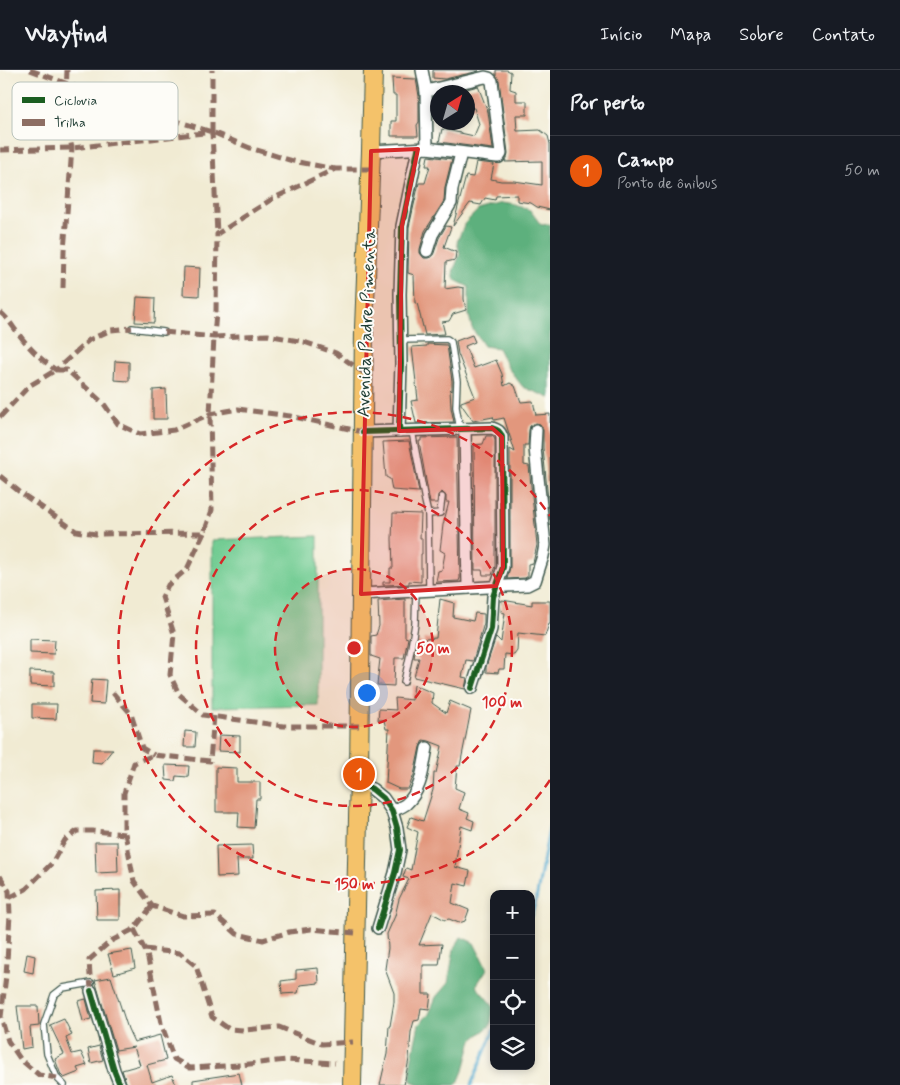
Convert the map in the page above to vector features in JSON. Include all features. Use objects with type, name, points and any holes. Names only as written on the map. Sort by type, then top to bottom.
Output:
[{"type":"main road","name":"Avenida Padre Pimenta","points":[[352,1085],[364,328],[371,151],[372,70]]},
{"type":"street","points":[[399,431],[402,364],[400,294],[402,226],[422,149],[426,90],[422,70]]},
{"type":"street","points":[[371,151],[422,149],[497,157],[501,154],[492,81],[489,74],[485,77],[426,90]]},
{"type":"street","points":[[427,251],[432,235],[451,203],[452,189],[461,153]]},
{"type":"street","points":[[463,429],[468,588]]},
{"type":"street","points":[[363,432],[496,429],[502,437],[503,567],[493,597],[491,629],[472,688]]},
{"type":"street","points":[[361,594],[527,585],[535,581],[545,545],[536,430]]},
{"type":"street","points":[[392,811],[405,805],[415,794],[421,778],[427,748]]},
{"type":"street","points":[[358,783],[372,789],[383,798],[392,811],[397,828],[400,850],[378,928]]},
{"type":"street","points":[[91,987],[120,1085]]},
{"type":"lane","points":[[132,328],[164,332]]},
{"type":"lane","points":[[401,340],[447,338],[450,340],[457,381],[456,407],[463,429]]},
{"type":"lane","points":[[412,430],[428,514],[429,590]]},
{"type":"lane","points":[[428,514],[440,513],[442,497]]},
{"type":"lane","points":[[404,682],[415,624],[416,590]]},
{"type":"lane","points":[[64,1085],[57,1078],[47,1054],[44,1024],[54,995],[63,988],[91,987]]},
{"type":"highlighted area","points":[[418,149],[402,226],[399,431],[492,428],[502,437],[503,567],[496,586],[361,594],[371,151]]},
{"type":"green space","points":[[503,203],[530,210],[541,225],[550,224],[550,398],[523,387],[508,368],[498,348],[484,346],[472,328],[469,315],[469,287],[455,280],[453,272],[460,254],[457,242],[465,223],[478,210]]},
{"type":"green space","points":[[318,536],[318,705],[212,707],[212,540]]},
{"type":"green space","points":[[461,937],[474,943],[487,969],[476,986],[490,1002],[490,1026],[472,1040],[458,1083],[455,1085],[418,1085],[411,1081],[411,1062],[419,1024],[429,1014],[436,997],[448,983],[454,949]]},
{"type":"building","points":[[433,70],[479,71],[445,79],[433,78]]},
{"type":"building","points":[[496,70],[511,72],[510,89],[516,91],[516,101],[527,101],[527,115],[516,115],[517,131],[540,130],[548,136],[550,144],[550,210],[537,207],[531,203],[517,201],[517,195],[496,196],[495,200],[485,198],[481,205],[470,203],[453,226],[466,176],[473,177],[476,162],[494,164],[491,179],[542,185],[542,161],[505,162],[508,153],[499,80]]},
{"type":"building","points":[[392,78],[416,79],[419,96],[418,136],[391,136],[391,121],[396,121],[396,95],[393,95]]},
{"type":"building","points":[[478,86],[488,112],[493,149],[439,142],[442,130],[474,136],[479,124],[475,111],[475,87]]},
{"type":"building","points":[[428,156],[452,159],[445,187],[444,201],[425,231],[420,253],[424,258],[432,257],[446,226],[451,227],[444,247],[456,252],[455,260],[446,262],[445,289],[464,288],[466,310],[453,314],[449,321],[442,322],[445,334],[425,335],[417,303],[415,303],[414,275],[408,273],[409,227],[419,183],[425,183],[430,166],[426,166]]},
{"type":"building","points":[[184,267],[200,268],[199,296],[183,295]]},
{"type":"building","points":[[137,297],[155,298],[154,323],[135,322]]},
{"type":"building","points":[[472,335],[475,342],[465,346],[474,368],[496,360],[502,374],[504,386],[510,383],[515,386],[521,402],[533,401],[536,415],[550,414],[550,520],[543,430],[540,424],[536,423],[530,426],[528,445],[524,445],[524,465],[529,466],[537,545],[533,563],[528,564],[528,576],[525,578],[507,579],[510,567],[510,449],[515,452],[504,418],[494,420],[493,417],[473,421],[461,404],[461,402],[475,397],[458,354],[456,341]]},
{"type":"building","points":[[427,344],[447,345],[452,381],[452,391],[450,389],[451,408],[454,422],[416,423],[411,401],[418,400],[412,347],[427,346]]},
{"type":"building","points":[[115,361],[129,362],[129,381],[114,380]]},
{"type":"building","points":[[166,389],[167,419],[153,419],[153,390]]},
{"type":"building","points":[[486,436],[493,436],[495,440],[495,566],[492,575],[483,575],[482,570],[475,570],[474,445],[483,444]]},
{"type":"building","points":[[457,437],[460,578],[459,581],[436,582],[438,571],[442,570],[445,553],[440,550],[443,525],[449,502],[446,502],[446,496],[442,492],[438,495],[437,503],[430,503],[419,441],[421,441],[421,438]]},
{"type":"building","points":[[409,441],[419,492],[392,490],[390,479],[386,477],[383,442]]},
{"type":"building","points":[[393,513],[421,514],[421,582],[409,581],[409,584],[383,585],[383,582],[390,582],[390,568],[393,568]]},
{"type":"building","points":[[405,599],[405,637],[408,638],[404,658],[395,658],[394,686],[377,685],[380,659],[371,656],[371,636],[376,635],[379,626],[378,601]]},
{"type":"building","points":[[440,599],[454,603],[453,617],[473,621],[475,613],[484,614],[484,623],[473,661],[466,660],[462,677],[467,678],[465,689],[414,677],[419,658],[414,658],[417,641],[424,644],[424,639],[436,638]]},
{"type":"building","points":[[502,600],[532,605],[532,601],[550,601],[550,624],[545,636],[518,633],[517,651],[514,655],[505,654],[504,669],[499,669],[498,673],[486,672],[496,637],[501,642],[505,613],[501,612]]},
{"type":"building","points":[[30,639],[55,640],[54,654],[30,653]]},
{"type":"building","points":[[30,671],[54,672],[54,686],[30,685]]},
{"type":"building","points":[[92,679],[106,680],[104,704],[90,703]]},
{"type":"building","points":[[414,685],[433,693],[432,703],[446,713],[450,701],[471,710],[460,766],[457,766],[455,788],[464,792],[459,809],[469,813],[467,818],[474,821],[472,830],[461,826],[455,867],[470,871],[467,886],[455,883],[452,903],[469,910],[465,921],[459,923],[449,919],[445,920],[432,913],[419,945],[442,944],[439,965],[423,965],[423,994],[431,994],[429,1009],[421,1008],[419,1020],[414,1021],[404,1085],[380,1085],[387,1054],[389,1026],[394,1002],[394,993],[385,969],[388,948],[387,934],[395,916],[399,899],[409,879],[403,877],[406,868],[411,870],[418,832],[407,827],[411,817],[423,821],[433,790],[434,773],[436,773],[442,746],[423,740],[414,775],[408,789],[399,789],[386,783],[389,729],[386,729],[384,720],[378,720],[379,709],[396,710],[395,698],[412,700]]},
{"type":"building","points":[[32,704],[57,704],[56,719],[32,718]]},
{"type":"building","points":[[185,731],[196,732],[195,747],[184,747]]},
{"type":"building","points":[[219,735],[240,736],[240,752],[218,751]]},
{"type":"building","points":[[93,749],[113,749],[102,763],[92,762]]},
{"type":"building","points":[[165,765],[189,766],[188,777],[176,776],[175,781],[166,780]]},
{"type":"building","points":[[216,767],[237,768],[237,782],[260,782],[260,799],[256,799],[254,828],[238,827],[239,812],[216,812]]},
{"type":"building","points":[[95,842],[117,842],[118,872],[96,873]]},
{"type":"building","points":[[252,845],[253,859],[237,859],[238,876],[217,877],[216,846]]},
{"type":"building","points":[[120,890],[120,920],[97,920],[96,891]]},
{"type":"building","points":[[132,950],[135,968],[114,974],[108,954]]},
{"type":"building","points":[[27,954],[35,956],[33,973],[24,971]]},
{"type":"building","points":[[318,968],[319,983],[300,985],[298,993],[282,994],[281,981],[296,979],[296,970]]},
{"type":"building","points":[[111,977],[134,1042],[160,1035],[166,1060],[147,1065],[152,1082],[172,1075],[176,1085],[127,1085],[122,1070],[140,1065],[134,1047],[116,1050],[95,980]]},
{"type":"building","points":[[86,999],[91,1019],[83,1021],[78,1001]]},
{"type":"building","points":[[17,1006],[38,1006],[39,1026],[30,1027],[32,1047],[22,1049]]},
{"type":"building","points":[[64,1019],[72,1035],[66,1038],[72,1054],[81,1052],[87,1065],[77,1068],[79,1072],[64,1078],[55,1059],[64,1054],[50,1025]]},
{"type":"building","points":[[99,1046],[103,1060],[91,1063],[88,1049]]},
{"type":"building","points":[[239,1073],[242,1085],[193,1085],[193,1080]]},
{"type":"waterway","points":[[535,903],[550,824]]},
{"type":"waterway","points":[[471,1085],[490,1040]]},
{"type":"marked path","points":[[30,70],[63,82]]},
{"type":"marked path","points":[[66,82],[67,70]]},
{"type":"marked path","points":[[212,70],[212,132]]},
{"type":"marked path","points":[[178,121],[212,132],[250,148],[293,161],[335,169]]},
{"type":"marked path","points":[[178,136],[212,132],[217,234]]},
{"type":"marked path","points":[[63,288],[72,148],[70,140]]},
{"type":"marked path","points":[[0,150],[72,148],[142,140]]},
{"type":"marked path","points":[[164,332],[214,337],[217,234],[272,199],[335,169],[371,169]]},
{"type":"marked path","points":[[0,312],[33,351],[56,370],[89,340],[111,330],[132,328]]},
{"type":"marked path","points":[[0,476],[76,531],[96,534],[204,533],[212,510],[210,414],[214,337],[268,335],[304,342],[336,353],[364,373]]},
{"type":"marked path","points":[[0,417],[29,386],[56,370],[67,370],[104,404],[118,424],[140,434],[174,430],[210,414],[238,409],[290,416],[363,432]]},
{"type":"marked path","points":[[204,533],[187,569],[168,585],[162,597],[174,634],[170,675],[179,694],[203,715],[283,726],[359,726]]},
{"type":"marked path","points":[[113,693],[131,714],[142,748],[154,755]]},
{"type":"marked path","points":[[214,716],[210,761],[154,755],[134,763],[124,793],[124,828],[134,881],[152,906],[183,916],[215,915],[237,934],[263,940],[289,932],[311,929],[355,933]]},
{"type":"marked path","points":[[9,898],[26,889],[52,863],[65,840],[77,831],[125,834]]},
{"type":"marked path","points":[[0,876],[9,891],[10,915],[1,1017],[8,1041],[21,1060],[39,1075],[57,1078]]},
{"type":"marked path","points":[[91,991],[89,960],[111,941],[134,929],[152,906]]},
{"type":"marked path","points":[[134,929],[147,954],[161,1023],[174,1059],[190,1068],[287,1060],[335,1063]]},
{"type":"marked path","points":[[144,949],[180,953],[196,966],[212,1017],[229,1029],[244,1030],[279,1027],[322,1044],[353,1042]]},
{"type":"cycle path","points":[[399,431],[402,226],[418,149]]},
{"type":"cycle path","points":[[363,432],[492,428],[498,431],[502,437],[503,567],[493,597],[491,629],[472,688]]},
{"type":"cycle path","points":[[359,783],[372,789],[383,798],[392,811],[400,850],[378,928]]},
{"type":"cycle path","points":[[91,991],[120,1085]]},
{"type":"place","name":"Campo","points":[[359,774]]}]
